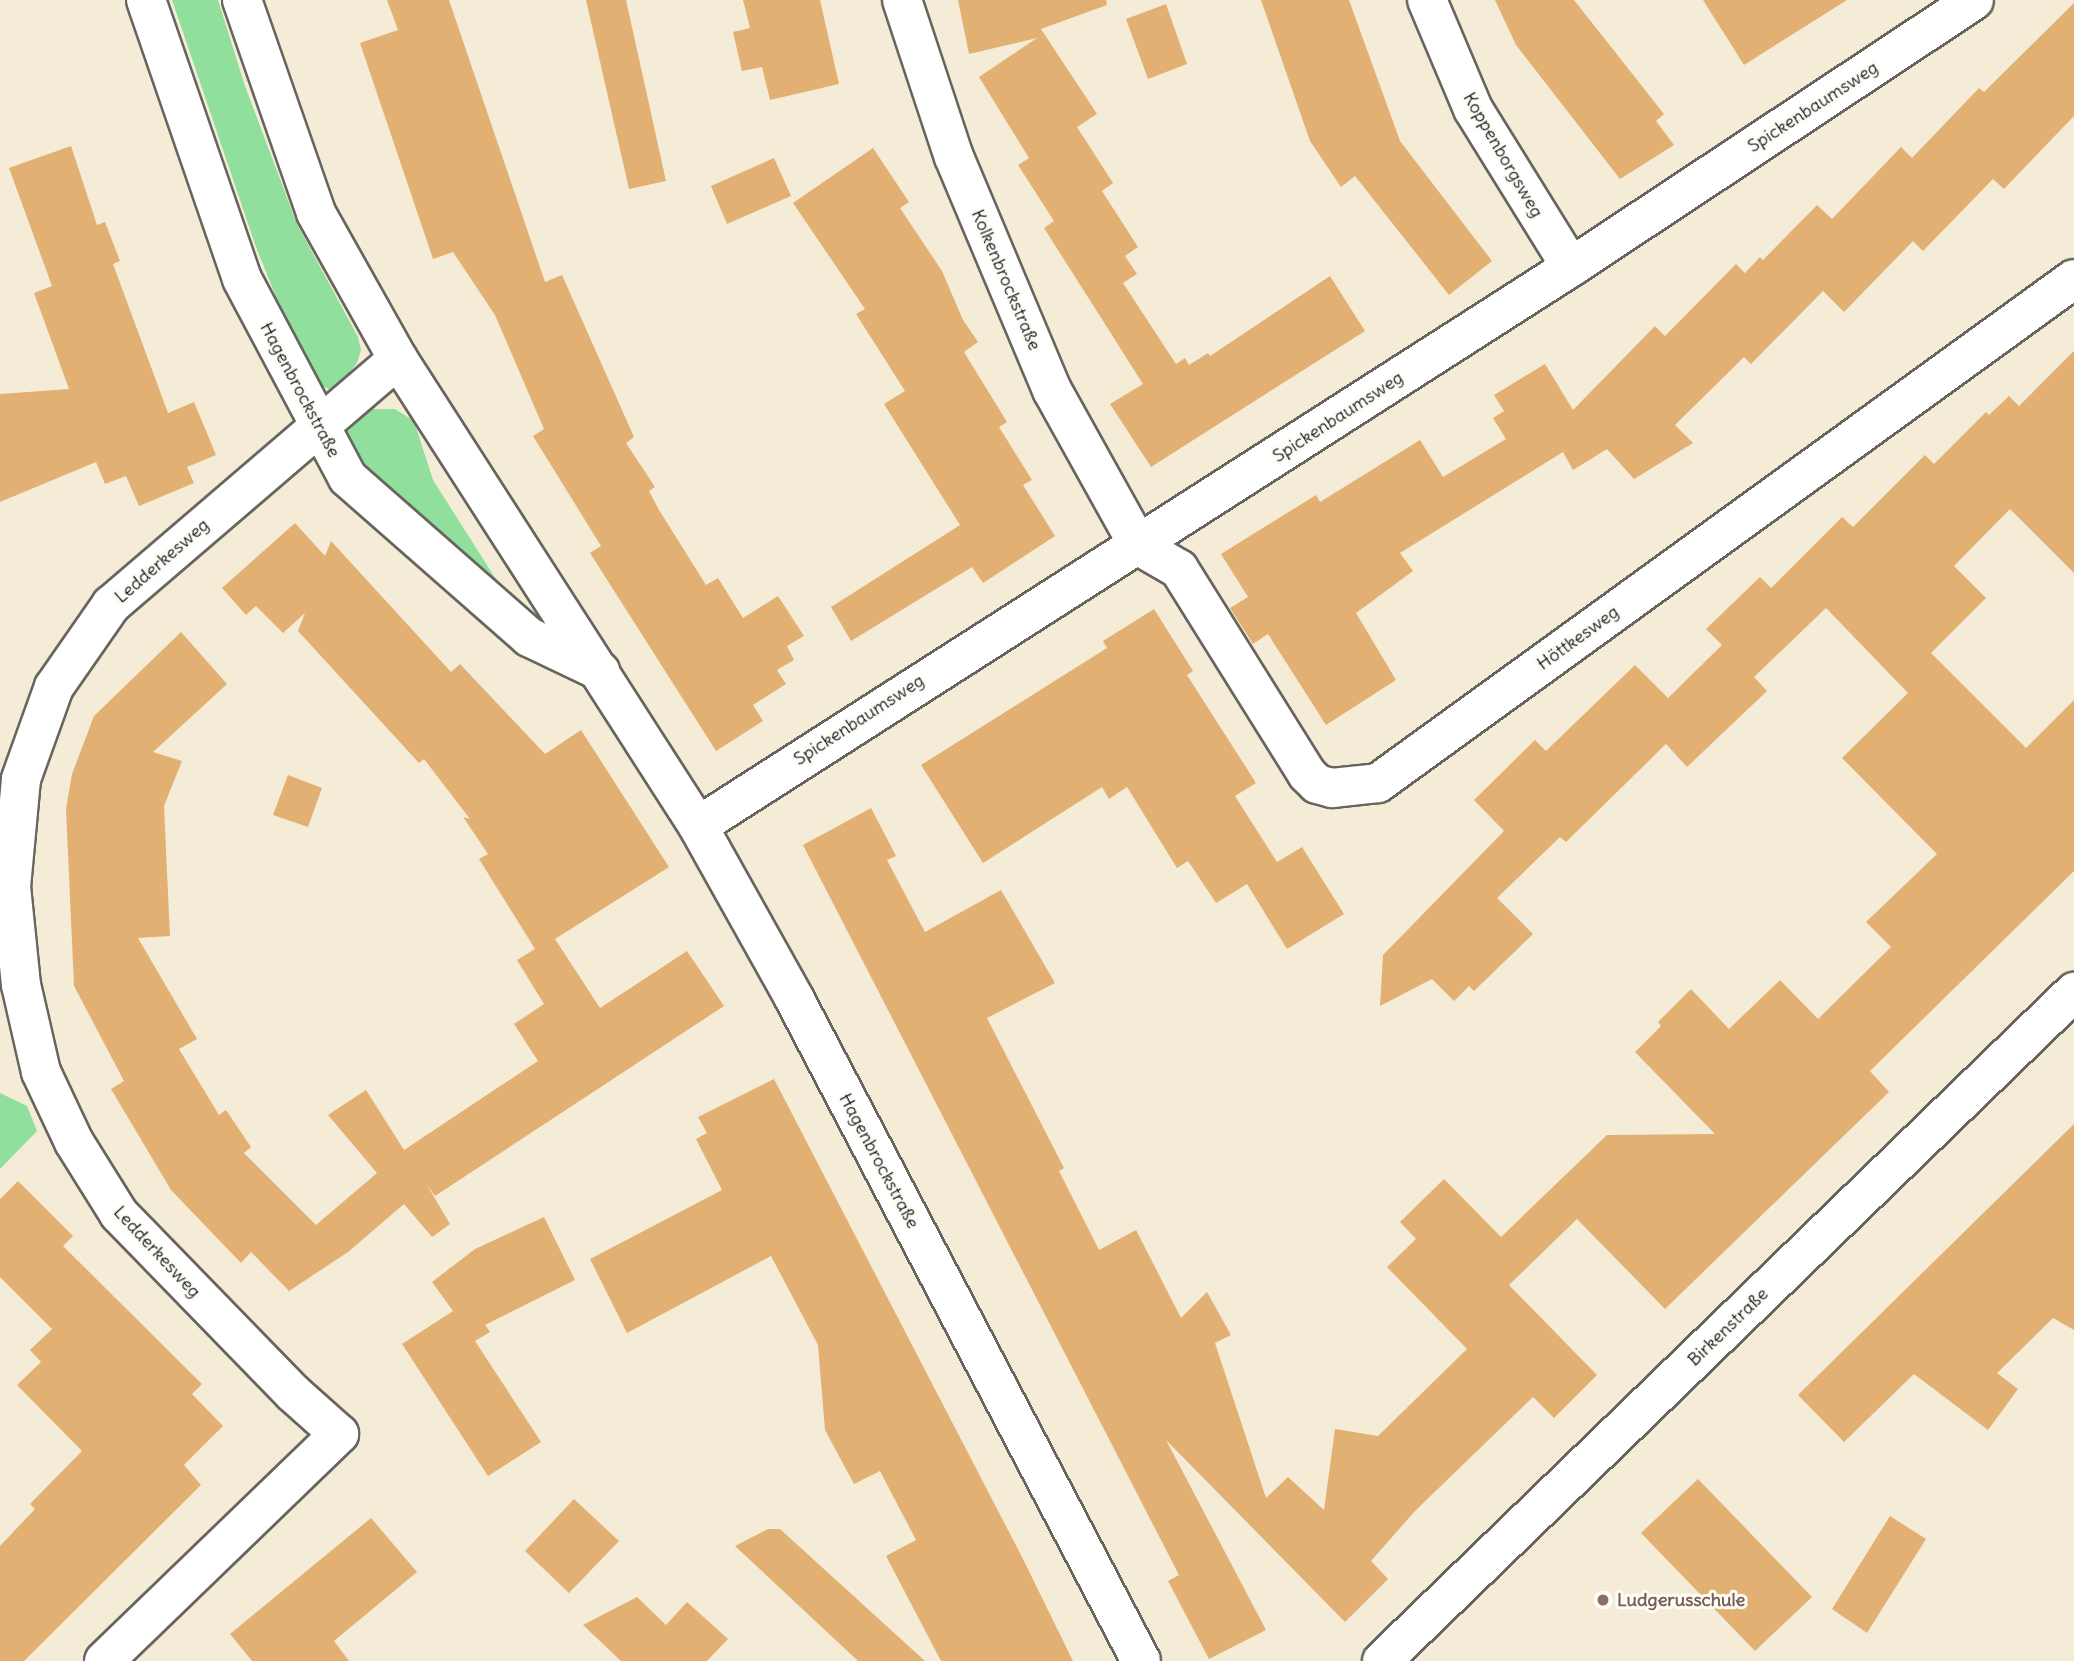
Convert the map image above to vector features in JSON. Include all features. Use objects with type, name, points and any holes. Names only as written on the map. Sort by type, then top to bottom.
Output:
[{"type":"street","name":"Hagenbrockstraße","points":[[146,0],[242,279],[348,478],[519,628],[600,671]]},
{"type":"street","name":"Hagenbrockstraße","points":[[242,0],[316,213],[398,359],[698,826],[794,998],[1141,1661]]},
{"type":"street","name":"Kolkenbrockstraße","points":[[902,0],[954,157],[1052,390],[1139,546]]},
{"type":"street","name":"Koppenborgsweg","points":[[1427,0],[1473,109],[1571,267]]},
{"type":"street","name":"Spickenbaumsweg","points":[[698,826],[915,684],[1139,546],[1571,267],[1974,0]]},
{"type":"street","name":"Höttkesweg","points":[[1139,546],[1179,569],[1317,785],[1355,789],[1378,783],[2074,279]]},
{"type":"street","name":"Ledderkesweg","points":[[104,1661],[339,1434],[293,1393],[118,1214],[74,1142],[41,1072],[21,985],[11,887],[21,779],[54,687],[111,605],[398,359]]},
{"type":"street","name":"Birkenstraße","points":[[1382,1661],[2074,992]]},
{"type":"green space","points":[[172,0],[218,0],[245,86],[297,224],[358,337],[361,350],[357,363],[340,384],[329,389],[310,381],[256,247]]},
{"type":"green space","points":[[370,409],[395,409],[414,421],[433,480],[520,617],[353,467],[344,435]]},
{"type":"green space","points":[[0,1093],[27,1106],[37,1131],[0,1169]]},
{"type":"building","points":[[387,0],[449,0],[545,282],[562,275],[634,437],[626,443],[655,487],[649,491],[659,510],[706,585],[718,578],[743,618],[778,596],[804,636],[787,646],[794,660],[777,670],[786,684],[753,705],[763,721],[716,751],[590,553],[601,546],[533,436],[544,429],[495,315],[453,252],[433,259],[360,43],[398,30]]},
{"type":"building","points":[[586,0],[626,0],[666,181],[629,189]]},
{"type":"building","points":[[743,0],[820,0],[839,84],[770,100],[762,67],[742,71],[733,32],[750,28]]},
{"type":"building","points":[[958,0],[1106,0],[1107,5],[1041,29],[1097,114],[1077,127],[1113,183],[1102,191],[1138,247],[1125,256],[1137,274],[1123,283],[1176,364],[1185,358],[1189,365],[1208,353],[1210,356],[1330,276],[1365,331],[1151,467],[1110,404],[1143,384],[1044,228],[1054,221],[1018,165],[1029,158],[979,77],[1037,38],[969,54]]},
{"type":"building","points":[[1261,0],[1349,0],[1400,141],[1492,261],[1449,295],[1355,176],[1341,187],[1310,141]]},
{"type":"building","points":[[1495,0],[1574,0],[1664,114],[1656,121],[1674,145],[1620,179],[1516,45]]},
{"type":"building","points":[[1703,0],[1847,0],[1744,65]]},
{"type":"building","points":[[2074,3],[2074,116],[2004,189],[1993,179],[1923,251],[1913,241],[1844,312],[1823,291],[1751,364],[1744,357],[1675,425],[1693,443],[1634,479],[1607,449],[1573,470],[1563,452],[1400,553],[1413,571],[1356,613],[1396,680],[1326,725],[1268,634],[1253,644],[1230,608],[1248,597],[1221,554],[1316,495],[1320,502],[1420,440],[1443,477],[1506,439],[1493,418],[1504,411],[1494,395],[1545,364],[1573,410],[1655,326],[1665,336],[1736,264],[1745,273],[1760,257],[1763,260],[1817,205],[1832,219],[1901,147],[1912,158],[1979,88],[1984,92]]},
{"type":"building","points":[[1166,4],[1187,64],[1148,79],[1126,19]]},
{"type":"building","points":[[71,146],[97,225],[105,222],[120,261],[113,264],[168,413],[194,402],[216,455],[187,467],[194,483],[139,506],[126,476],[105,484],[96,462],[0,502],[0,394],[69,389],[34,293],[52,286],[9,168]]},
{"type":"building","points":[[873,148],[909,202],[900,208],[942,271],[963,320],[978,342],[964,352],[1007,422],[999,427],[1032,480],[1023,485],[1055,536],[983,583],[972,567],[851,641],[831,607],[960,525],[884,404],[905,391],[856,314],[865,309],[793,203]]},
{"type":"building","points":[[774,158],[791,196],[727,224],[711,186]]},
{"type":"building","points":[[2074,351],[2074,573],[2010,509],[1954,566],[1986,598],[1931,653],[2026,748],[2074,700],[2074,871],[1870,1071],[1889,1092],[1665,1309],[1577,1219],[1509,1285],[1597,1375],[1554,1418],[1533,1397],[1415,1511],[1371,1561],[1388,1579],[1345,1622],[1166,1440],[1266,1630],[1209,1659],[1168,1581],[1179,1575],[803,845],[871,808],[896,856],[887,860],[925,932],[1001,890],[1055,983],[987,1018],[1064,1168],[1059,1171],[1099,1250],[1136,1230],[1181,1318],[1207,1292],[1231,1335],[1215,1343],[1266,1498],[1288,1477],[1324,1510],[1335,1429],[1378,1436],[1467,1349],[1387,1267],[1416,1239],[1400,1222],[1444,1179],[1501,1237],[1607,1135],[1715,1134],[1635,1052],[1661,1026],[1658,1022],[1691,989],[1729,1029],[1780,980],[1818,1019],[1891,947],[1866,922],[1937,854],[1842,758],[1908,693],[1826,608],[1754,677],[1767,691],[1687,767],[1666,744],[1566,842],[1560,837],[1497,898],[1533,934],[1474,991],[1469,986],[1454,1001],[1432,979],[1380,1006],[1383,955],[1504,831],[1474,800],[1535,740],[1546,751],[1635,665],[1668,698],[1722,645],[1706,629],[1760,577],[1771,588],[1842,517],[1853,527],[1925,455],[1934,464],[1986,412],[1989,415],[2009,396],[2019,406]]},
{"type":"building","points":[[295,523],[325,556],[331,541],[451,672],[460,664],[545,754],[581,730],[669,867],[555,939],[600,1008],[687,951],[724,1006],[435,1196],[427,1185],[450,1224],[432,1237],[404,1204],[348,1252],[289,1291],[251,1252],[241,1263],[171,1190],[111,1089],[124,1081],[74,986],[66,809],[72,774],[94,716],[181,632],[227,684],[153,752],[182,761],[164,806],[170,936],[138,938],[197,1039],[179,1049],[219,1115],[226,1110],[251,1147],[244,1153],[316,1225],[377,1173],[328,1115],[366,1090],[404,1150],[538,1061],[514,1024],[544,1004],[517,960],[535,949],[479,859],[488,854],[463,817],[470,819],[424,759],[419,763],[298,631],[305,613],[283,633],[256,606],[246,615],[222,588]]},
{"type":"building","points":[[1154,609],[1193,671],[1187,675],[1256,783],[1235,796],[1277,862],[1302,847],[1344,914],[1287,949],[1247,884],[1216,903],[1188,861],[1177,868],[1127,787],[1109,799],[1102,787],[983,863],[921,765],[1107,648],[1103,641]]},
{"type":"building","points":[[288,775],[322,788],[308,827],[273,815]]},
{"type":"building","points":[[774,1079],[1021,1555],[1073,1661],[941,1661],[886,1556],[916,1540],[880,1471],[854,1484],[825,1430],[818,1345],[771,1256],[627,1333],[590,1259],[722,1190],[696,1139],[707,1133],[698,1117]]},
{"type":"building","points":[[2074,1124],[2074,1330],[2053,1318],[1997,1373],[2018,1389],[1988,1430],[1914,1374],[1844,1442],[1798,1395]]},
{"type":"building","points":[[18,1181],[73,1236],[63,1246],[202,1384],[192,1394],[223,1426],[184,1465],[201,1485],[24,1661],[0,1661],[0,1546],[35,1509],[30,1504],[82,1451],[17,1385],[41,1362],[30,1350],[52,1329],[0,1277],[0,1199]]},
{"type":"building","points":[[544,1217],[575,1280],[485,1325],[490,1332],[475,1341],[541,1442],[488,1476],[402,1344],[453,1311],[432,1282],[475,1249]]},
{"type":"building","points":[[1698,1479],[1812,1597],[1755,1651],[1641,1533]]},
{"type":"building","points":[[574,1499],[619,1541],[569,1593],[525,1551]]},
{"type":"building","points":[[1890,1516],[1926,1539],[1867,1633],[1832,1609]]},
{"type":"building","points":[[371,1518],[417,1572],[334,1641],[349,1661],[252,1661],[230,1634]]},
{"type":"building","points":[[768,1529],[780,1529],[925,1661],[858,1661],[735,1546]]},
{"type":"building","points":[[637,1597],[666,1625],[687,1602],[728,1639],[707,1661],[621,1661],[583,1625]]},
{"type":"place","name":"Ludgerusschule","points":[[1603,1600]]}]
